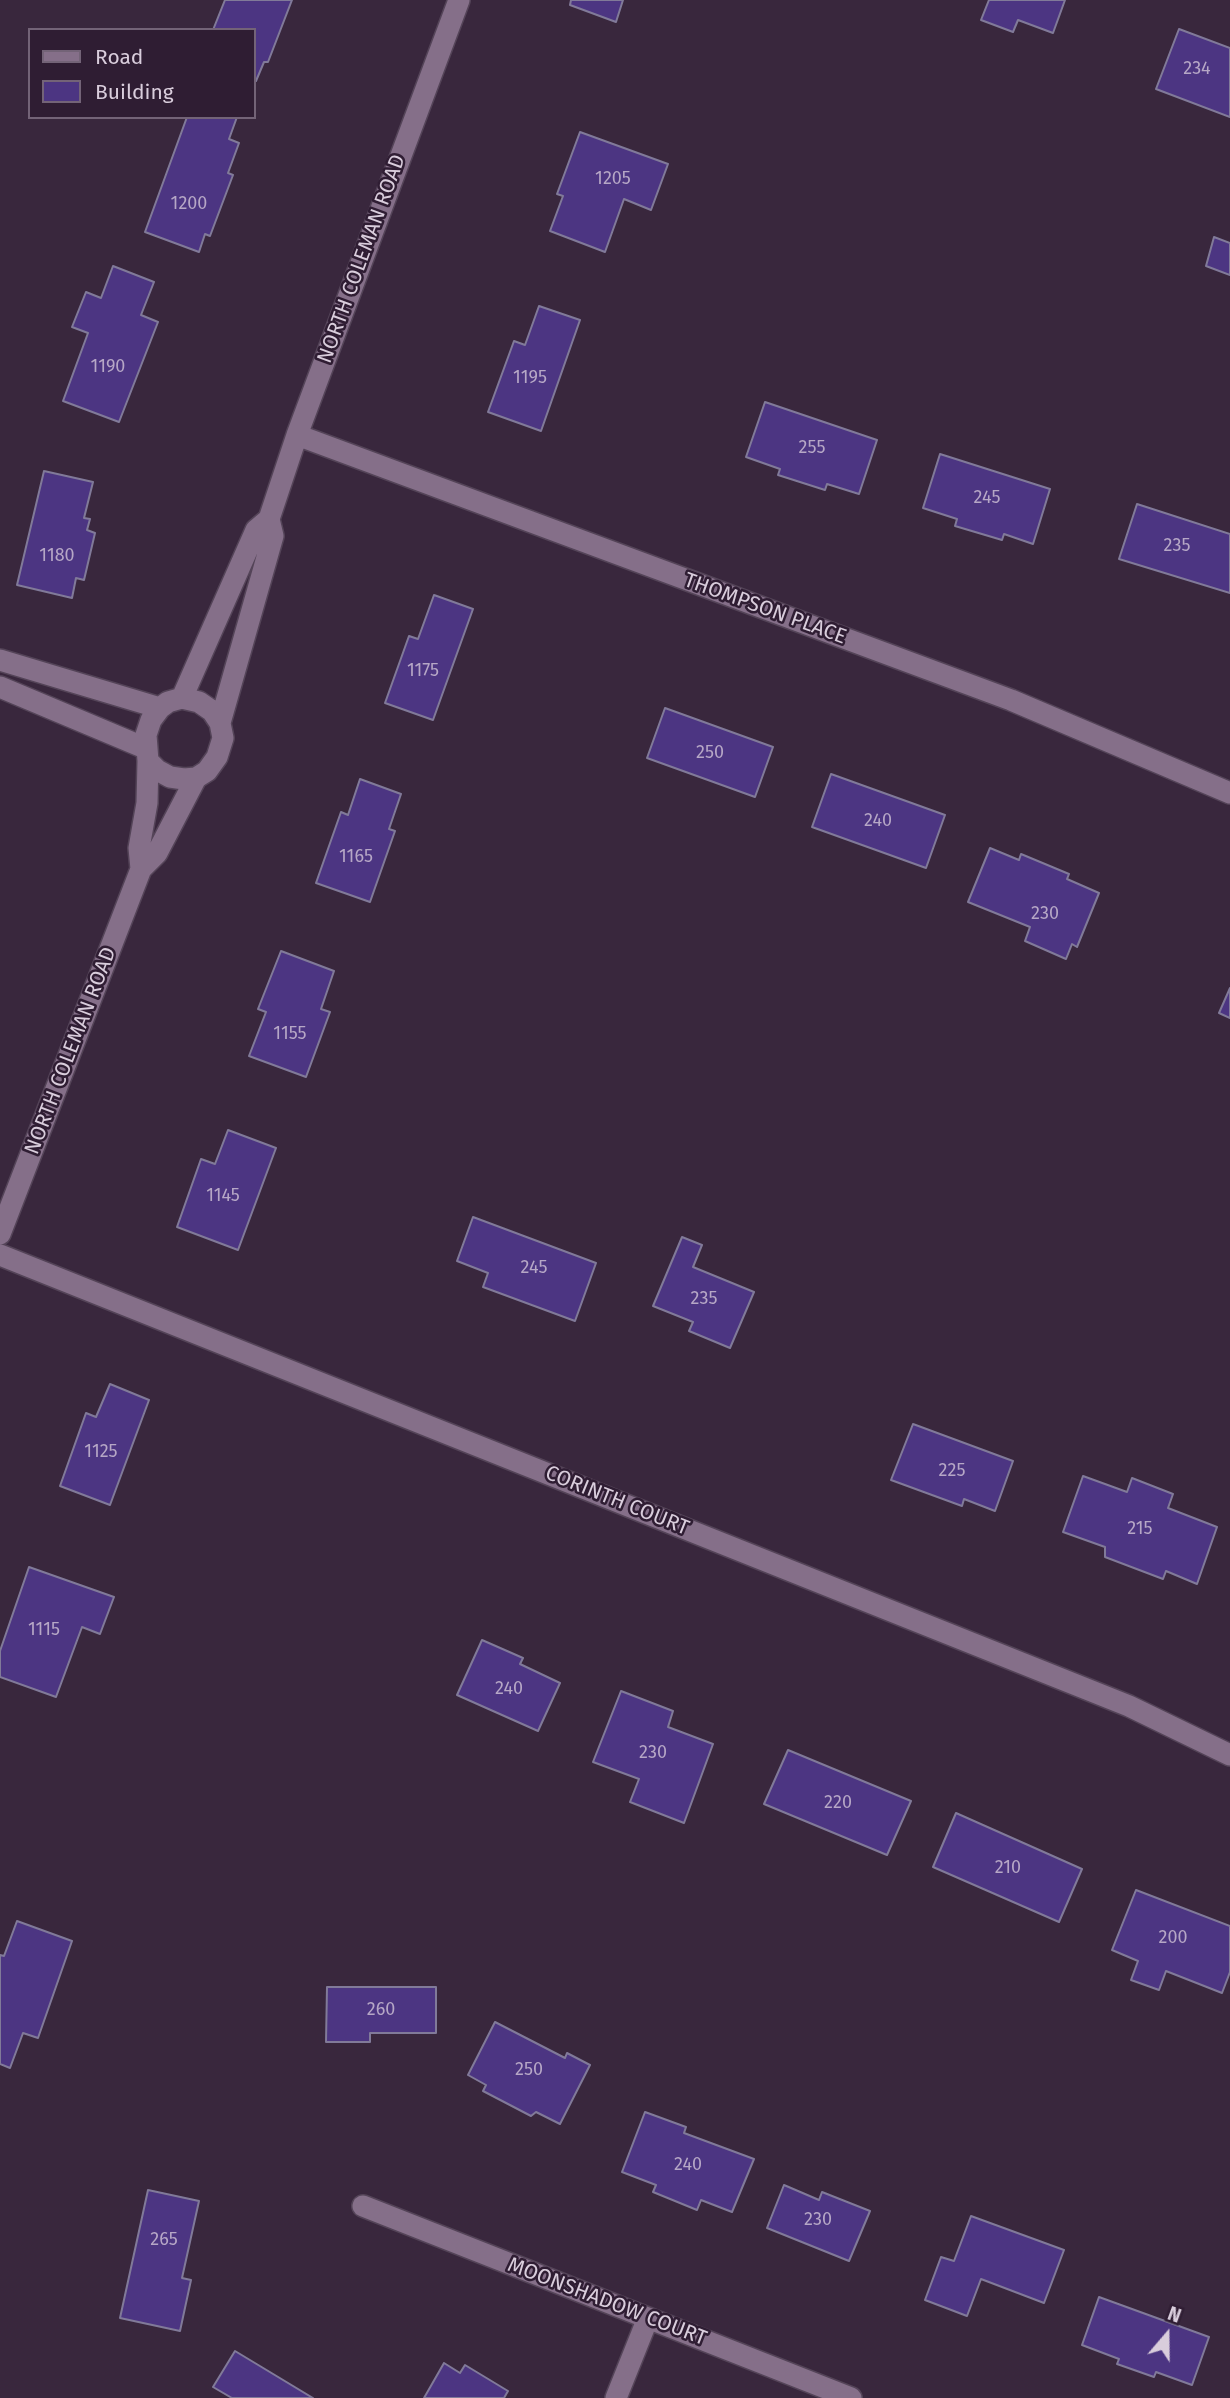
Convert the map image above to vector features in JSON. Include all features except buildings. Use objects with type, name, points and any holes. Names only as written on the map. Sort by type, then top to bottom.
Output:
[{"type":"street","name":"NORTH COLEMAN ROAD","points":[[182,698],[256,530],[269,519],[297,435],[459,0]]},
{"type":"street","name":"THOMPSON PLACE","points":[[297,435],[1011,700],[1230,793]]},
{"type":"street","name":"NORTH COLEMAN ROAD","points":[[220,723],[273,536],[269,519]]},
{"type":"street","points":[[0,660],[160,708]]},
{"type":"street","points":[[0,687],[147,754],[157,770],[170,777],[195,778],[207,771],[217,757],[223,738],[220,723],[212,711],[199,702],[182,698],[160,708],[149,728],[147,754]]},
{"type":"street","name":"NORTH COLEMAN ROAD","points":[[141,869],[139,848],[147,803],[147,754]]},
{"type":"street","name":"NORTH COLEMAN ROAD","points":[[0,1234],[141,869],[157,853],[195,778]]},
{"type":"street","name":"CORINTH COURT","points":[[0,1255],[1129,1706],[1230,1755]]},
{"type":"street","name":"MOONSHADOW COURT","points":[[363,2206],[851,2398]]},
{"type":"street","points":[[616,2398],[648,2318]]}]
